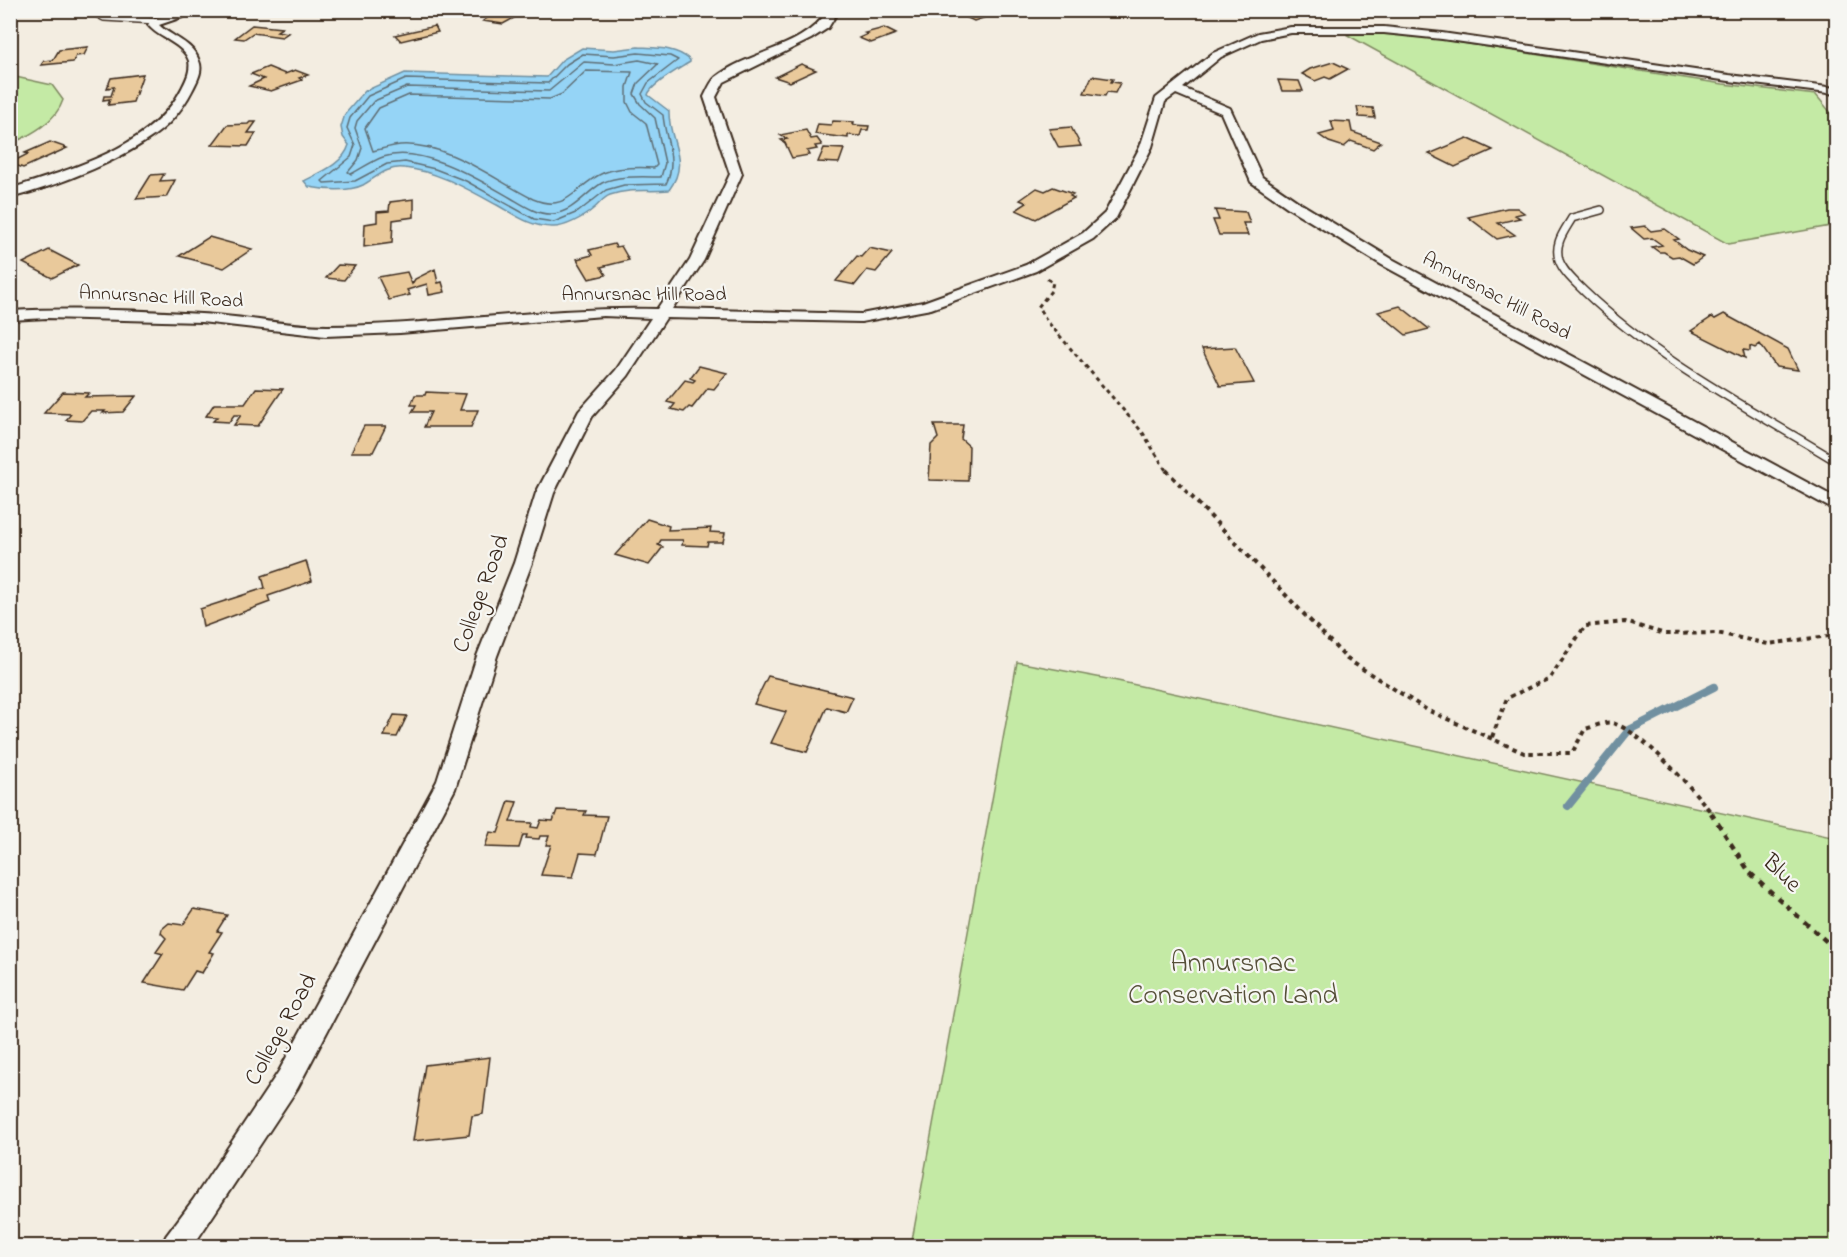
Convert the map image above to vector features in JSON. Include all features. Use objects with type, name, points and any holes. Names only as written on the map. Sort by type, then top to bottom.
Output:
[{"type":"street","points":[[10,194],[80,170],[140,139],[177,108],[192,80],[196,63],[192,55],[159,33],[153,25],[156,21],[198,10]]},
{"type":"street","name":"College Road","points":[[176,1246],[203,1210],[288,1080],[447,783],[487,656],[523,563],[545,493],[585,415],[622,373],[697,260],[736,174],[710,97],[719,80],[807,37],[824,26],[834,10]]},
{"type":"street","name":"Annursnac Hill Road","points":[[10,316],[47,314],[201,318],[325,331],[400,328],[603,312],[861,318],[926,306],[1031,268],[1088,236],[1112,215],[1146,147],[1158,105],[1217,55],[1258,36],[1291,30],[1384,30],[1442,36],[1729,78],[1836,91]]},
{"type":"street","name":"Annursnac Hill Road","points":[[1175,89],[1226,111],[1256,178],[1295,206],[1387,262],[1550,348],[1836,505]]},
{"type":"lane","points":[[10,11],[16,10]]},
{"type":"lane","points":[[89,10],[104,18],[156,21]]},
{"type":"lane","points":[[1601,210],[1572,218],[1557,243],[1559,261],[1570,277],[1608,314],[1642,342],[1836,461]]},
{"type":"path","points":[[1031,268],[1053,282],[1051,291],[1038,306],[1047,321],[1143,433],[1169,476],[1347,659],[1427,710],[1492,737],[1507,699],[1550,678],[1585,626],[1625,622],[1665,634],[1717,633],[1768,644],[1836,635]]},
{"type":"path","name":"Blue","points":[[1492,737],[1524,753],[1572,753],[1585,729],[1610,722],[1629,730],[1688,783],[1712,814],[1750,873],[1836,950]]},
{"type":"green space","points":[[1342,32],[1418,36],[1723,84],[1816,95],[1836,119],[1836,225],[1728,244]]},
{"type":"green space","points":[[11,76],[52,85],[63,100],[55,115],[48,121],[34,132],[11,144]]},
{"type":"green space","name":"Annursnac Conservation Land","points":[[1017,662],[1113,680],[1836,838],[1836,1246],[911,1246]]},
{"type":"water","points":[[638,47],[672,50],[690,60],[659,82],[648,95],[669,111],[677,151],[678,170],[669,190],[632,191],[610,195],[579,218],[562,226],[552,227],[530,223],[453,182],[417,170],[392,169],[363,185],[344,190],[309,187],[304,181],[331,167],[346,152],[349,145],[343,137],[341,127],[345,114],[365,91],[405,73],[547,77],[562,60],[582,48],[614,50]]},
{"type":"building","points":[[499,10],[517,10],[514,12],[523,13],[503,24],[483,21]]},
{"type":"building","points":[[975,10],[995,10],[979,16],[983,18],[974,21],[963,16]]},
{"type":"building","points":[[252,25],[282,28],[277,31],[288,33],[282,37],[253,33],[244,39],[235,38]]},
{"type":"building","points":[[435,26],[438,32],[401,41],[395,35]]},
{"type":"building","points":[[884,28],[896,34],[871,43],[859,38],[868,34],[865,33]]},
{"type":"building","points":[[88,47],[84,55],[76,56],[73,62],[41,65],[44,61],[53,60],[59,50]]},
{"type":"building","points":[[1333,62],[1348,69],[1330,79],[1325,77],[1315,81],[1302,74],[1310,69]]},
{"type":"building","points":[[801,64],[816,70],[790,82],[775,77]]},
{"type":"building","points":[[268,67],[285,74],[295,70],[308,75],[299,78],[302,80],[271,91],[249,86],[264,79],[251,74]]},
{"type":"building","points":[[143,74],[133,102],[108,105],[110,99],[103,100],[104,96],[111,96],[114,87],[107,88],[111,78]]},
{"type":"building","points":[[1092,76],[1113,79],[1111,82],[1120,83],[1115,93],[1107,92],[1105,96],[1084,93]]},
{"type":"building","points":[[1278,80],[1299,81],[1303,91],[1282,91]]},
{"type":"building","points":[[1357,107],[1373,108],[1375,118],[1359,117]]},
{"type":"building","points":[[833,121],[854,122],[853,125],[869,126],[868,130],[862,130],[860,136],[848,135],[848,138],[815,134],[818,124],[831,125]]},
{"type":"building","points":[[1331,121],[1350,122],[1352,132],[1381,142],[1373,149],[1351,141],[1344,147],[1329,142],[1319,135],[1334,131]]},
{"type":"building","points":[[256,122],[248,133],[256,133],[248,146],[212,145],[227,125]]},
{"type":"building","points":[[1071,127],[1081,146],[1059,148],[1049,129]]},
{"type":"building","points":[[806,130],[811,139],[817,138],[822,145],[815,146],[817,149],[807,151],[809,155],[792,158],[785,143],[781,140],[787,139],[780,135]]},
{"type":"building","points":[[1467,138],[1493,150],[1455,167],[1429,154]]},
{"type":"building","points":[[50,142],[67,148],[23,168],[10,163],[28,154],[25,153]]},
{"type":"building","points":[[824,148],[844,149],[839,163],[818,162]]},
{"type":"building","points":[[164,174],[160,181],[175,180],[166,197],[136,199],[151,175]]},
{"type":"building","points":[[1053,187],[1073,194],[1070,196],[1074,198],[1036,219],[1016,210],[1027,203],[1020,200],[1037,188],[1045,191]]},
{"type":"building","points":[[414,199],[414,217],[393,220],[392,243],[364,247],[365,224],[377,222],[377,212],[389,211],[390,202]]},
{"type":"building","points":[[1507,208],[1517,208],[1524,213],[1515,215],[1520,218],[1498,223],[1515,235],[1497,239],[1468,217]]},
{"type":"building","points":[[1215,210],[1246,212],[1250,223],[1243,223],[1248,235],[1219,235],[1213,220],[1219,220]]},
{"type":"building","points":[[1645,226],[1651,231],[1665,229],[1679,239],[1674,240],[1687,250],[1703,257],[1693,264],[1679,256],[1672,257],[1659,252],[1652,247],[1662,245],[1652,238],[1644,239],[1631,228]]},
{"type":"building","points":[[209,237],[252,249],[224,268],[179,256]]},
{"type":"building","points":[[614,244],[616,247],[621,246],[629,260],[601,267],[606,275],[589,279],[577,259],[592,255],[589,250]]},
{"type":"building","points":[[869,248],[892,253],[876,272],[867,270],[855,285],[836,281],[857,256],[861,257]]},
{"type":"building","points":[[49,250],[78,265],[52,278],[23,263]]},
{"type":"building","points":[[338,265],[355,266],[344,280],[326,278]]},
{"type":"building","points":[[435,269],[438,283],[442,282],[445,292],[429,295],[427,284],[407,290],[410,295],[389,300],[378,277],[407,272],[412,284],[415,279]]},
{"type":"building","points":[[1400,306],[1429,329],[1406,335],[1378,312]]},
{"type":"building","points":[[1724,314],[1788,349],[1798,370],[1776,367],[1760,344],[1755,348],[1750,346],[1750,351],[1743,350],[1745,358],[1691,331],[1712,317],[1715,319]]},
{"type":"building","points":[[1235,347],[1254,383],[1220,386],[1202,349]]},
{"type":"building","points":[[699,366],[727,373],[714,389],[708,388],[692,408],[689,407],[684,412],[671,409],[675,404],[667,402],[685,380],[693,382],[695,380],[690,378]]},
{"type":"building","points":[[256,388],[283,389],[258,426],[234,425],[241,415],[234,415],[229,422],[213,421],[217,417],[206,416],[214,404],[245,404]]},
{"type":"building","points":[[63,392],[89,393],[85,397],[136,396],[123,412],[91,411],[82,421],[66,420],[71,414],[44,413]]},
{"type":"building","points":[[426,392],[466,394],[460,410],[478,410],[471,427],[424,427],[431,412],[412,412],[416,405],[411,405],[415,395],[425,395]]},
{"type":"building","points":[[934,425],[963,425],[961,439],[969,446],[968,481],[929,480],[931,445],[938,438]]},
{"type":"building","points":[[364,426],[386,426],[373,452],[351,452]]},
{"type":"building","points":[[647,519],[669,526],[668,530],[711,528],[710,532],[725,533],[723,542],[708,542],[707,546],[682,545],[683,540],[661,540],[658,545],[663,547],[649,565],[615,555]]},
{"type":"building","points":[[306,561],[312,581],[268,596],[270,602],[203,627],[200,609],[265,588],[262,576]]},
{"type":"building","points":[[768,676],[853,697],[846,712],[827,707],[807,752],[771,743],[786,712],[754,704]]},
{"type":"building","points":[[394,715],[407,716],[397,737],[384,736]]},
{"type":"building","points":[[509,801],[517,802],[510,822],[532,823],[531,827],[538,828],[541,820],[553,821],[557,810],[586,811],[584,815],[607,816],[597,854],[580,853],[573,877],[541,875],[551,845],[546,845],[549,836],[540,836],[539,839],[526,838],[527,835],[523,835],[519,848],[485,847],[490,832],[498,833]]},
{"type":"building","points":[[194,909],[227,915],[217,931],[222,932],[209,952],[214,953],[202,973],[195,971],[183,990],[144,983],[163,954],[156,952],[166,938],[161,933],[162,929],[169,923],[183,925]]},
{"type":"building","points":[[490,1057],[483,1114],[472,1116],[469,1135],[413,1141],[425,1065]]},
{"type":"waterway","points":[[1568,806],[1629,730],[1714,687]]}]
